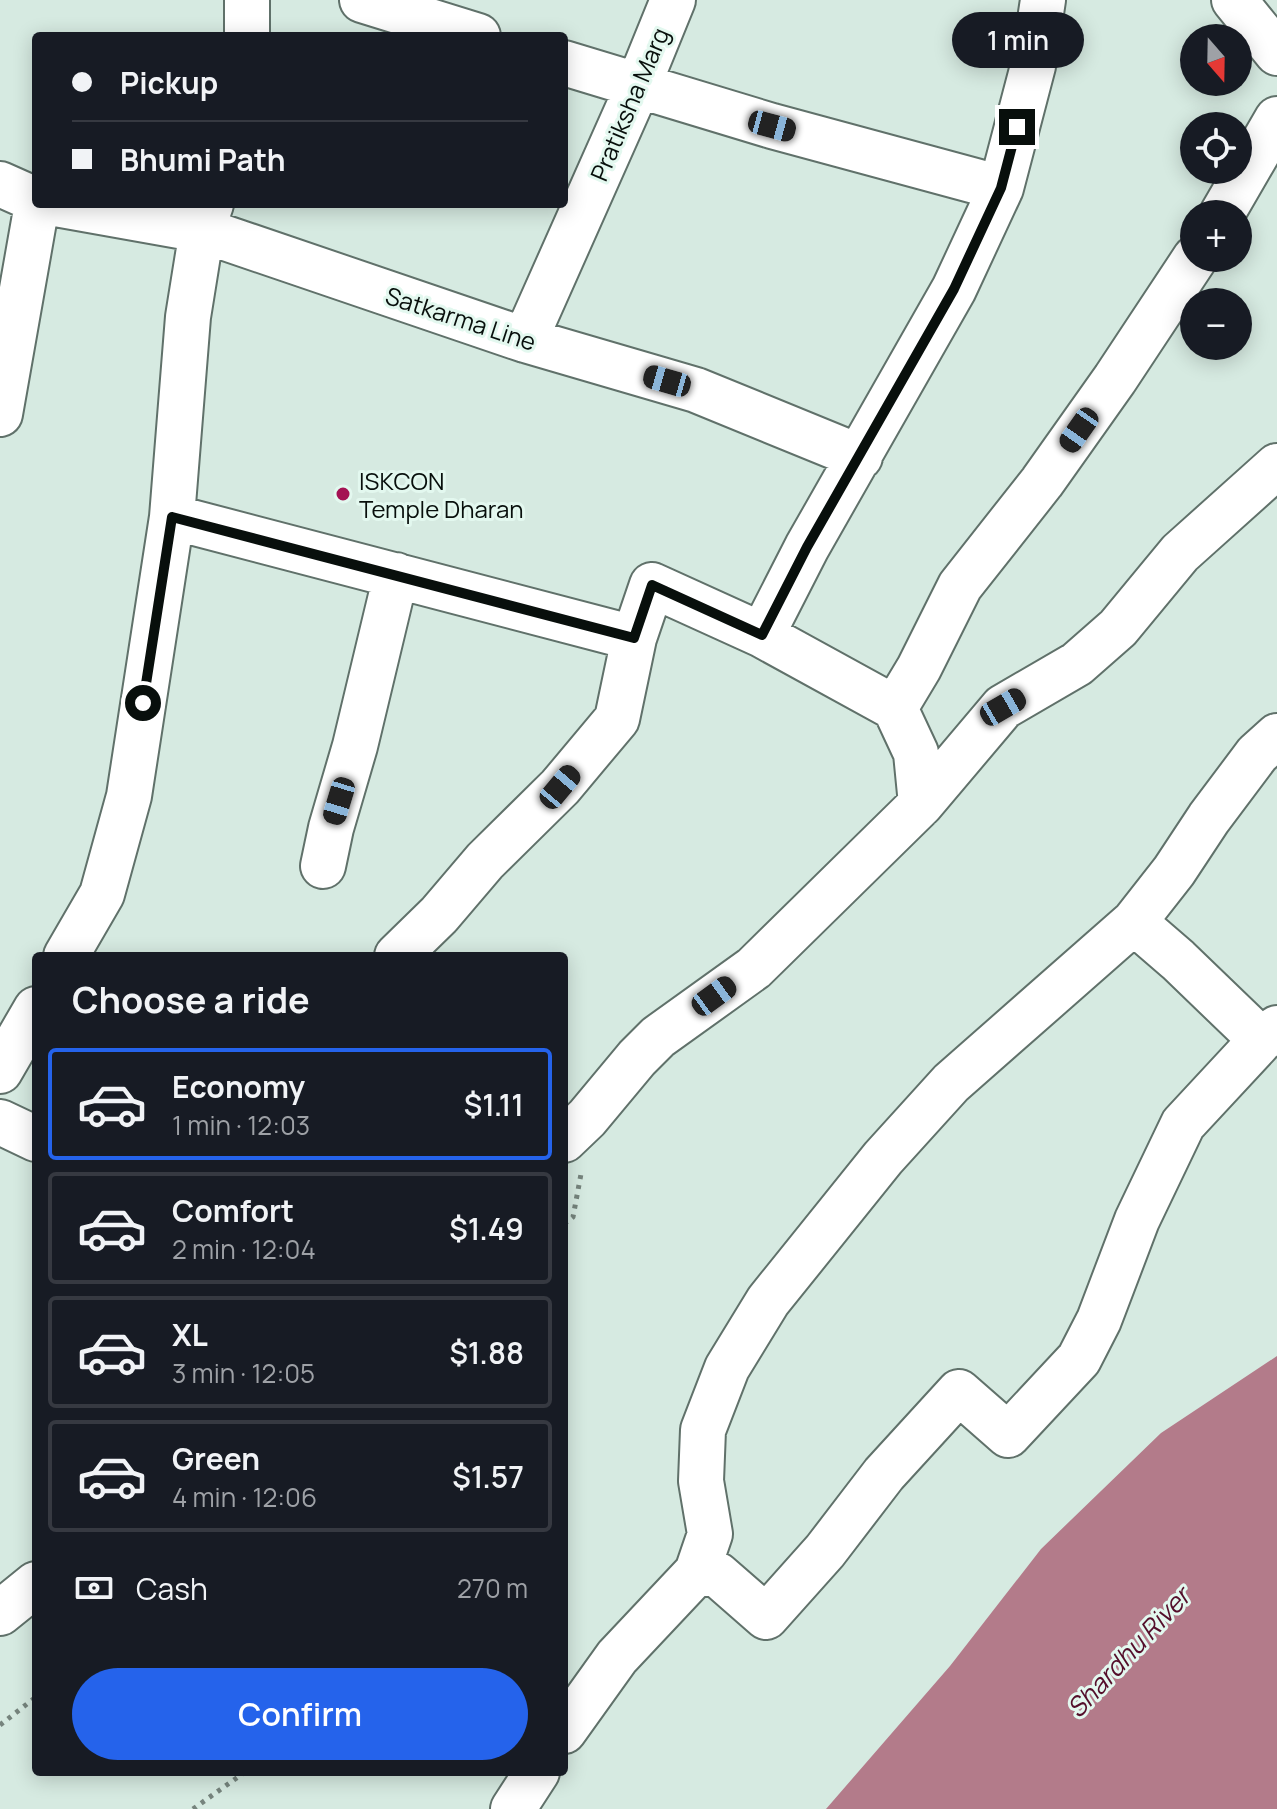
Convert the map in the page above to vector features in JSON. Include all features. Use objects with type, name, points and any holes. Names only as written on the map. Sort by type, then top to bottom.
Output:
[{"type":"street","points":[[247,0],[247,32]]},
{"type":"street","points":[[362,0],[465,32]]},
{"type":"street","name":"Pratiksha Marg","points":[[525,340],[673,0]]},
{"type":"street","points":[[762,635],[807,547],[954,289],[1001,188],[1033,66],[1043,0]]},
{"type":"street","points":[[1234,0],[1277,53]]},
{"type":"street","points":[[568,64],[772,126],[1001,188]]},
{"type":"street","points":[[1230,200],[1277,119]]},
{"type":"street","points":[[0,184],[32,200]]},
{"type":"street","points":[[0,414],[36,208]]},
{"type":"street","name":"Satkarma Line","points":[[102,208],[206,217],[525,340],[696,390],[860,457]]},
{"type":"street","points":[[68,952],[102,894],[129,796],[172,517],[188,317],[206,217]]},
{"type":"street","points":[[895,708],[960,586],[1051,469],[1186,272]]},
{"type":"street","points":[[568,1136],[658,1037],[754,968],[921,804],[1003,707],[1077,664],[1118,628],[1180,553],[1277,466]]},
{"type":"street","points":[[172,517],[634,638]]},
{"type":"street","points":[[323,866],[373,677],[396,575]]},
{"type":"street","points":[[401,952],[439,915],[485,861],[560,787],[617,719],[634,638],[652,585],[762,635],[895,708],[916,753],[921,804]]},
{"type":"street","points":[[568,1725],[617,1657],[697,1572],[710,1534],[701,1481],[703,1430],[727,1368],[768,1301],[883,1158],[951,1083],[1134,922],[1257,754],[1277,736]]},
{"type":"street","points":[[697,1572],[718,1575],[766,1617],[825,1551],[884,1474],[959,1392],[1008,1435],[1079,1359],[1099,1320],[1137,1220],[1183,1124],[1269,1034],[1134,922]]},
{"type":"street","points":[[0,1071],[32,1016]]},
{"type":"street","points":[[0,1122],[32,1137]]},
{"type":"street","points":[[0,1613],[32,1587]]},
{"type":"street","points":[[513,1809],[534,1776]]},
{"type":"path","points":[[0,1725],[32,1700]]},
{"type":"path","points":[[193,1809],[239,1776]]},
{"type":"water","name":"Shardhu River","points":[[1277,1356],[1277,1809],[826,1809],[950,1666],[1041,1549],[1161,1433]]},
{"type":"place","name":"ISKCON Temple Dharan","points":[[343,494]]},
{"type":"route","points":[[143,703],[172,517],[634,638],[652,585],[762,635],[807,547],[954,289],[1001,188],[1017,127]]}]
